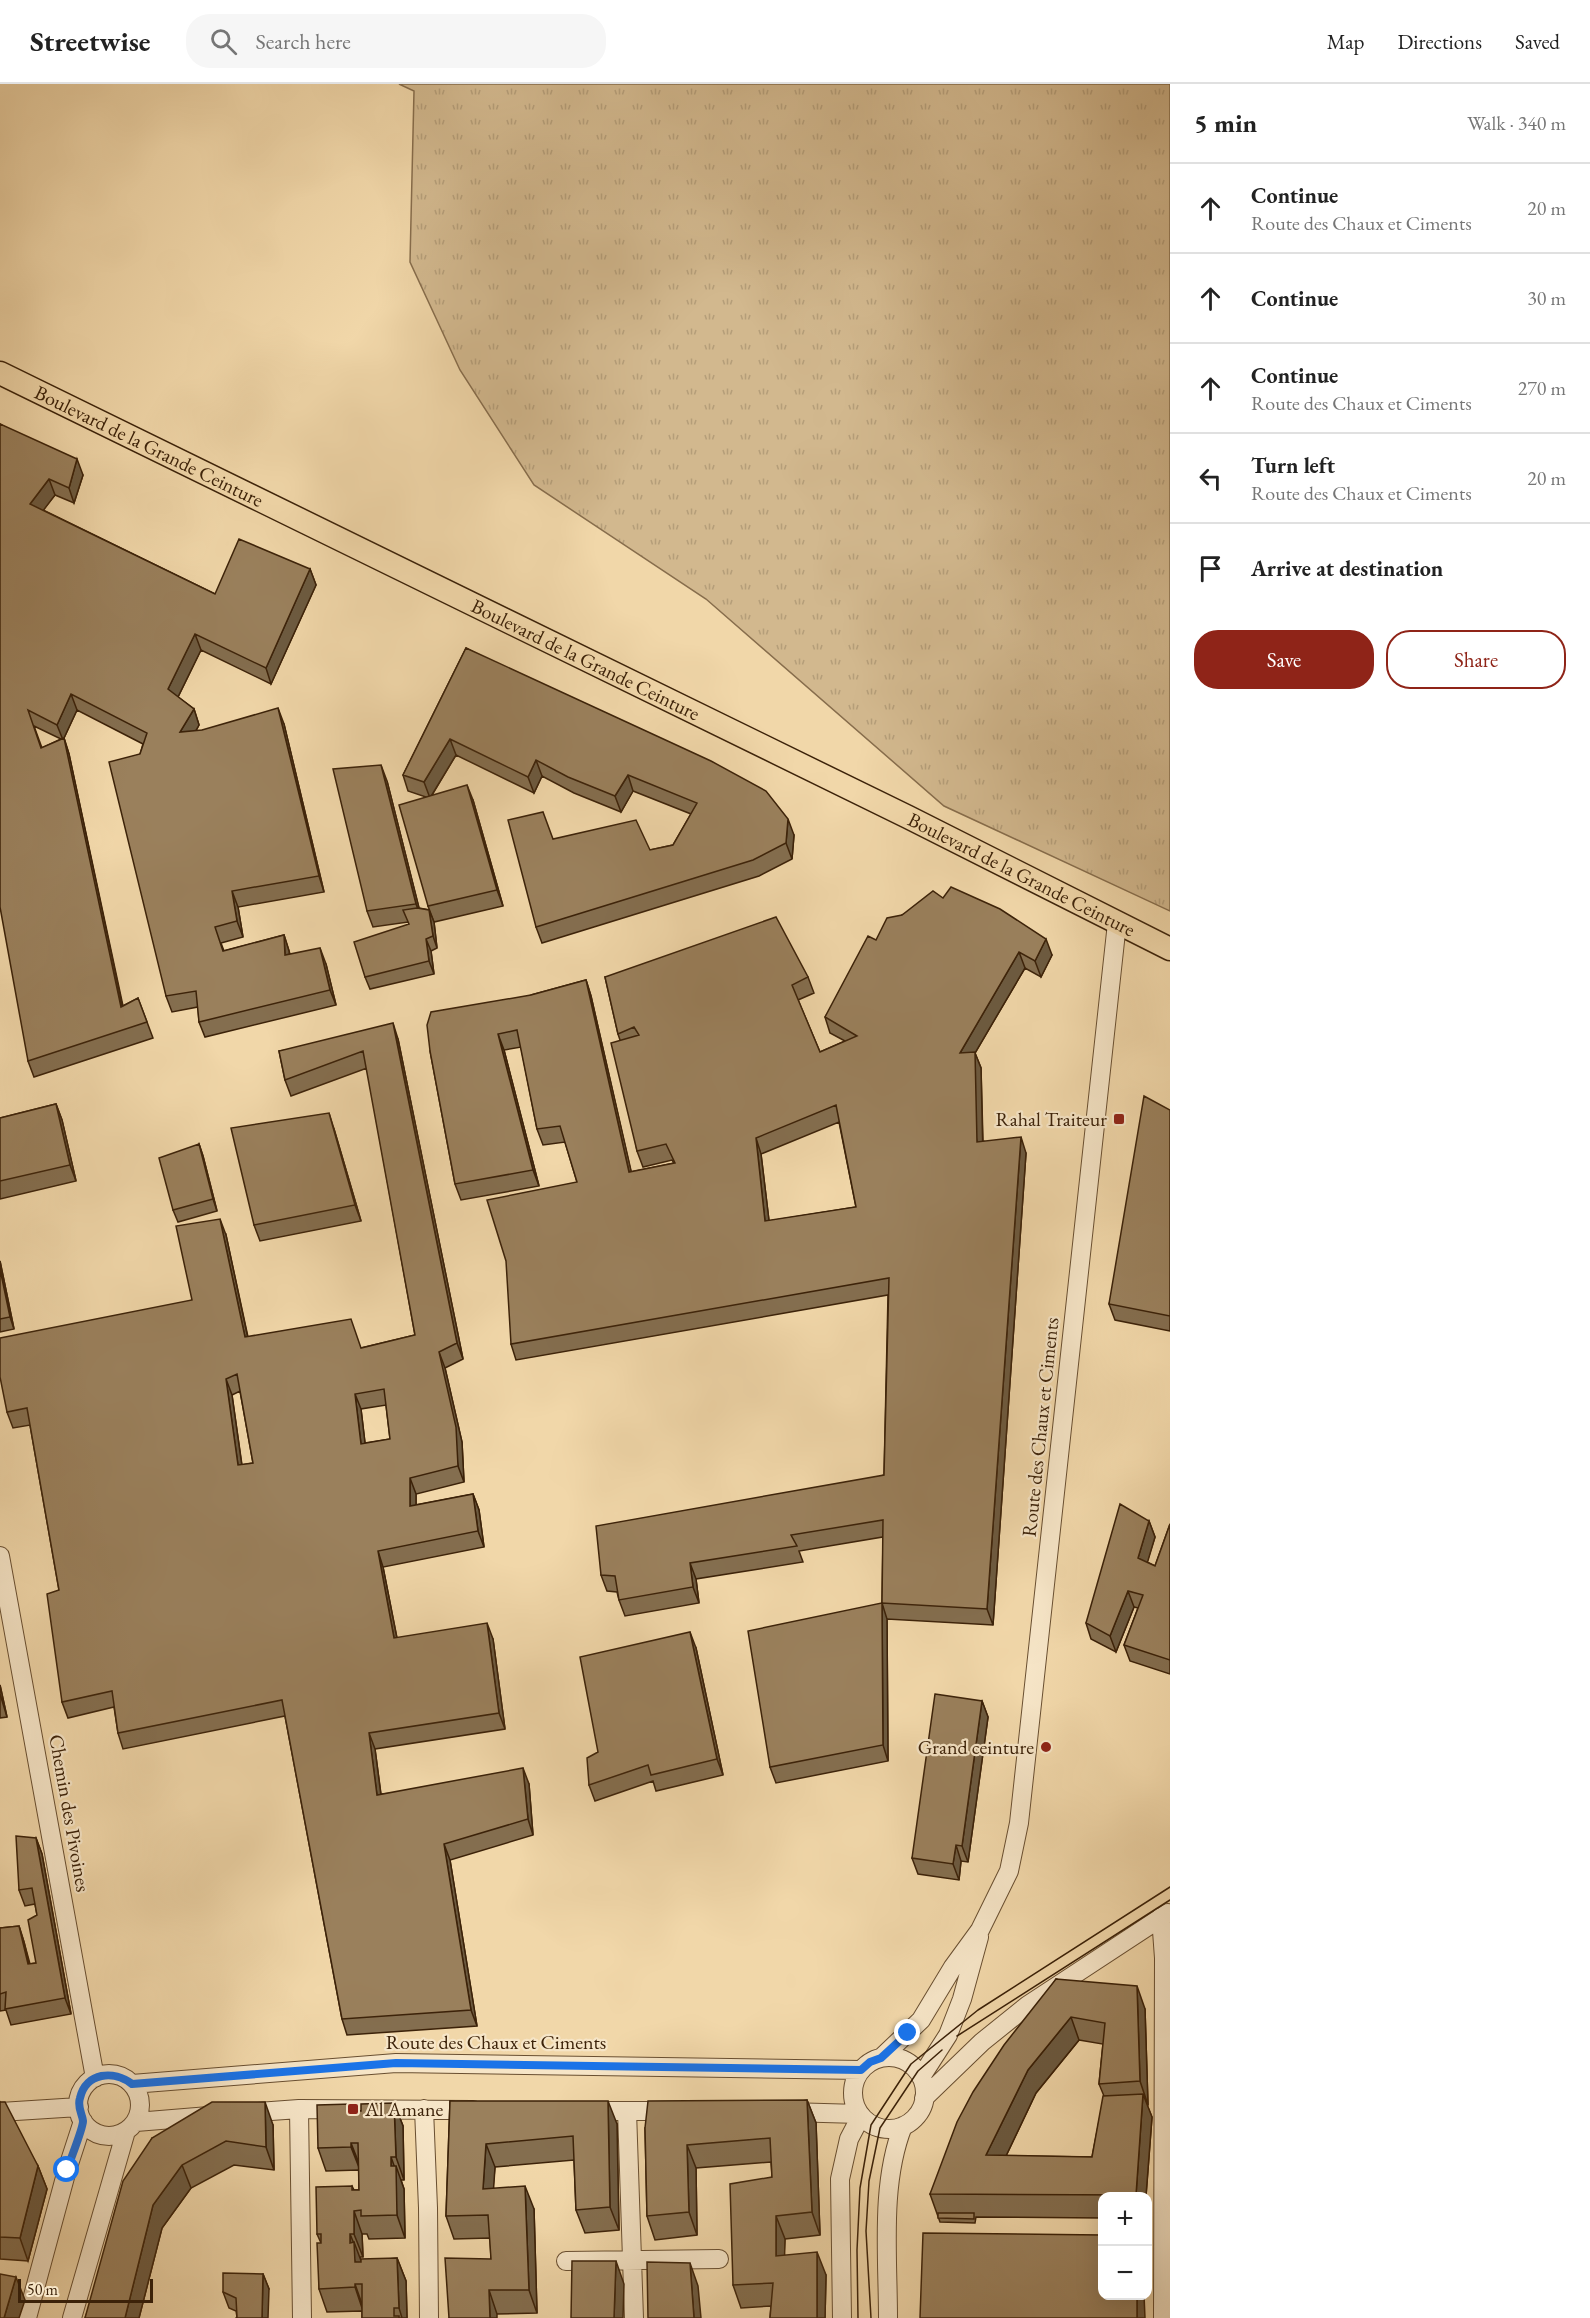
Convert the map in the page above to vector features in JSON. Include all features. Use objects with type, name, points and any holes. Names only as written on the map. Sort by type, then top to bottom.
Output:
[{"type":"main road","name":"Boulevard de la Grande Ceinture","points":[[0,373],[898,812],[1170,950]]},
{"type":"street","name":"Route des Chaux et Ciments","points":[[921,2077],[948,2035],[962,1999],[981,1929],[1009,1871],[1019,1823],[1117,923]]},
{"type":"street","name":"Chemin des Pivoines","points":[[0,1556],[96,2078]]},
{"type":"street","points":[[924,2098],[921,2077],[911,2064],[891,2057],[870,2062],[861,2070],[855,2081],[853,2092],[854,2103],[860,2115],[868,2123],[880,2128],[892,2129],[903,2126],[917,2115],[924,2098],[982,2042],[1028,2005],[1166,1914]]},
{"type":"street","points":[[1163,2318],[1166,1914]]},
{"type":"street","name":"Route des Chaux et Ciments","points":[[881,2058],[921,2020],[952,1967],[981,1929]]},
{"type":"street","name":"Route des Chaux et Ciments","points":[[132,2084],[396,2063],[861,2070]]},
{"type":"street","points":[[27,2318],[81,2114],[82,2090],[96,2078],[115,2075],[132,2084],[138,2092],[140,2102],[72,2318]]},
{"type":"street","points":[[81,2114],[89,2129],[108,2136],[118,2135],[131,2126],[299,2109],[494,2110]]},
{"type":"street","points":[[299,2109],[302,2318]]},
{"type":"street","points":[[424,2109],[429,2318]]},
{"type":"street","points":[[575,2111],[687,2111]]},
{"type":"street","points":[[627,2111],[634,2318]]},
{"type":"street","points":[[0,2112],[81,2114]]},
{"type":"street","points":[[770,2112],[860,2115]]},
{"type":"street","points":[[842,2318],[840,2179],[849,2139],[860,2115]]},
{"type":"street","points":[[888,2318],[888,2197],[894,2149],[903,2126]]},
{"type":"street","points":[[566,2261],[719,2259]]},
{"type":"street","points":[[14,2294],[32,2299]]},
{"type":"green space","points":[[399,84],[1170,84],[1170,911],[944,806],[706,599],[534,485],[460,370],[410,262],[414,91]]},
{"type":"building","points":[[0,424],[77,459],[69,488],[49,479],[30,504],[215,594],[239,539],[310,569],[266,668],[195,634],[168,689],[194,709],[180,732],[202,730],[278,708],[319,876],[232,891],[237,921],[215,927],[223,951],[284,935],[285,955],[320,948],[330,990],[199,1022],[196,991],[166,996],[109,762],[140,754],[147,733],[71,694],[57,725],[28,710],[41,748],[64,738],[121,1007],[138,998],[147,1022],[28,1061],[0,907]]},
{"type":"building","points":[[466,648],[711,761],[766,791],[788,819],[786,843],[753,860],[536,927],[508,820],[543,812],[553,839],[636,820],[650,850],[673,845],[697,803],[628,775],[615,796],[568,777],[536,760],[528,777],[450,739],[424,782],[403,775]]},
{"type":"building","points":[[381,765],[416,904],[367,911],[333,769]]},
{"type":"building","points":[[467,785],[497,890],[428,906],[399,805]]},
{"type":"building","points":[[951,887],[1000,909],[1046,939],[1035,961],[1019,952],[960,1053],[975,1052],[977,1142],[1021,1137],[987,1609],[882,1603],[883,1520],[791,1535],[797,1546],[690,1563],[693,1587],[619,1600],[615,1576],[601,1575],[596,1526],[884,1475],[889,1278],[511,1344],[506,1261],[487,1200],[577,1182],[560,1126],[537,1129],[517,1030],[498,1034],[533,1170],[455,1184],[430,1051],[427,1025],[431,1012],[531,995],[586,980],[629,1172],[675,1163],[666,1144],[637,1151],[611,1043],[639,1035],[634,1027],[618,1034],[605,977],[776,917],[808,977],[792,985],[820,1052],[857,1036],[825,1017],[868,936],[876,940],[887,918],[902,915],[933,891],[943,898]],"holes":[[[836,1105],[856,1207],[765,1221],[756,1138]]]},
{"type":"building","points":[[417,908],[429,910],[433,936],[426,939],[429,961],[365,977],[354,942],[409,924],[403,910]]},
{"type":"building","points":[[393,1023],[457,1343],[439,1352],[456,1427],[458,1466],[410,1478],[410,1506],[473,1494],[478,1531],[378,1551],[394,1638],[487,1623],[499,1713],[369,1733],[377,1795],[523,1768],[528,1819],[444,1844],[471,2010],[342,2019],[282,1700],[118,1733],[112,1691],[62,1702],[47,1594],[59,1590],[27,1408],[7,1412],[0,1377],[0,1338],[192,1300],[176,1226],[220,1219],[245,1337],[351,1319],[361,1348],[415,1335],[363,1051],[285,1080],[279,1051]],"holes":[[[237,1374],[253,1463],[238,1465],[226,1379]],[[384,1389],[390,1439],[361,1444],[355,1394]]]},
{"type":"building","points":[[1144,1096],[1170,1110],[1170,1316],[1109,1304]]},
{"type":"building","points":[[56,1104],[70,1165],[0,1181],[0,1118]]},
{"type":"building","points":[[329,1113],[355,1205],[254,1225],[231,1128]]},
{"type":"building","points":[[199,1144],[213,1199],[173,1210],[159,1158]]},
{"type":"building","points":[[0,1269],[10,1317],[0,1319]]},
{"type":"building","points":[[1120,1504],[1149,1521],[1138,1558],[1155,1566],[1170,1524],[1170,1660],[1124,1645],[1143,1595],[1128,1591],[1110,1636],[1086,1623]]},
{"type":"building","points":[[882,1603],[883,1745],[770,1767],[748,1631]]},
{"type":"building","points":[[690,1632],[717,1759],[651,1775],[648,1765],[589,1785],[587,1758],[598,1752],[580,1657]]},
{"type":"building","points":[[935,1694],[982,1701],[962,1846],[956,1845],[953,1864],[912,1858]]},
{"type":"building","points":[[16,1836],[36,1838],[65,1998],[5,2009],[6,1992],[0,1994],[0,1928],[19,1926],[28,1964],[36,1963],[28,1920],[37,1915],[32,1888],[19,1890]]},
{"type":"building","points":[[1056,1979],[1137,1986],[1140,2081],[1099,2084],[1105,2023],[1071,2017],[1028,2070],[986,2155],[1092,2157],[1103,2096],[1143,2094],[1136,2192],[1098,2192],[1098,2195],[930,2194],[957,2122],[973,2092],[1004,2045]]},
{"type":"building","points":[[807,2100],[812,2212],[776,2216],[776,2256],[817,2252],[817,2318],[770,2318],[773,2283],[733,2285],[730,2184],[772,2177],[770,2138],[687,2145],[689,2212],[647,2216],[645,2128],[648,2101]]},
{"type":"building","points":[[450,2101],[608,2101],[610,2207],[576,2210],[573,2136],[486,2144],[483,2189],[525,2186],[529,2290],[489,2290],[490,2318],[449,2318],[445,2258],[491,2259],[488,2215],[446,2216]]},
{"type":"building","points":[[0,2102],[5,2102],[38,2166],[20,2238],[0,2237]]},
{"type":"building","points":[[212,2102],[265,2102],[266,2147],[226,2141],[182,2165],[153,2205],[125,2318],[85,2318],[123,2181],[152,2138]]},
{"type":"building","points":[[394,2103],[396,2157],[391,2157],[391,2166],[396,2166],[397,2215],[361,2216],[361,2210],[354,2211],[354,2234],[350,2234],[350,2243],[354,2242],[355,2262],[361,2262],[361,2259],[397,2258],[399,2308],[394,2308],[394,2316],[399,2316],[399,2318],[362,2318],[362,2284],[355,2284],[355,2287],[319,2289],[317,2243],[321,2243],[321,2234],[317,2234],[316,2187],[352,2186],[352,2190],[359,2190],[358,2143],[351,2143],[351,2147],[318,2148],[317,2105],[352,2104],[352,2111],[361,2111],[361,2104]]},
{"type":"building","points":[[938,2213],[974,2213],[974,2219],[938,2218]]},
{"type":"building","points":[[923,2233],[1098,2235],[1098,2300],[1137,2300],[1137,2318],[920,2318]]},
{"type":"building","points":[[572,2261],[616,2261],[614,2318],[571,2318]]},
{"type":"building","points":[[647,2262],[690,2263],[694,2318],[648,2318]]},
{"type":"building","points":[[223,2273],[263,2274],[262,2318],[236,2318],[236,2298],[223,2292]]},
{"type":"building","points":[[0,2274],[16,2277],[4,2318],[0,2318]]},
{"type":"tram line","points":[[858,2318],[857,2250],[860,2188],[871,2125],[911,2064],[978,2010],[1170,1887]]},
{"type":"tram line","points":[[957,2036],[1170,1900]]},
{"type":"tram line","points":[[871,2318],[866,2231],[869,2181],[880,2128],[918,2071],[942,2050]]},
{"type":"place","name":"Rahal Traiteur","points":[[1119,1119]]},
{"type":"place","name":"Grand ceinture","points":[[1046,1747]]},
{"type":"place","name":"Al Amane","points":[[353,2109]]},
{"type":"route","points":[[67,2170],[83,2121],[79,2108],[82,2090],[88,2083],[105,2075],[115,2075],[132,2084],[345,2066],[465,2062],[861,2070],[870,2062],[881,2058],[908,2033]]}]
